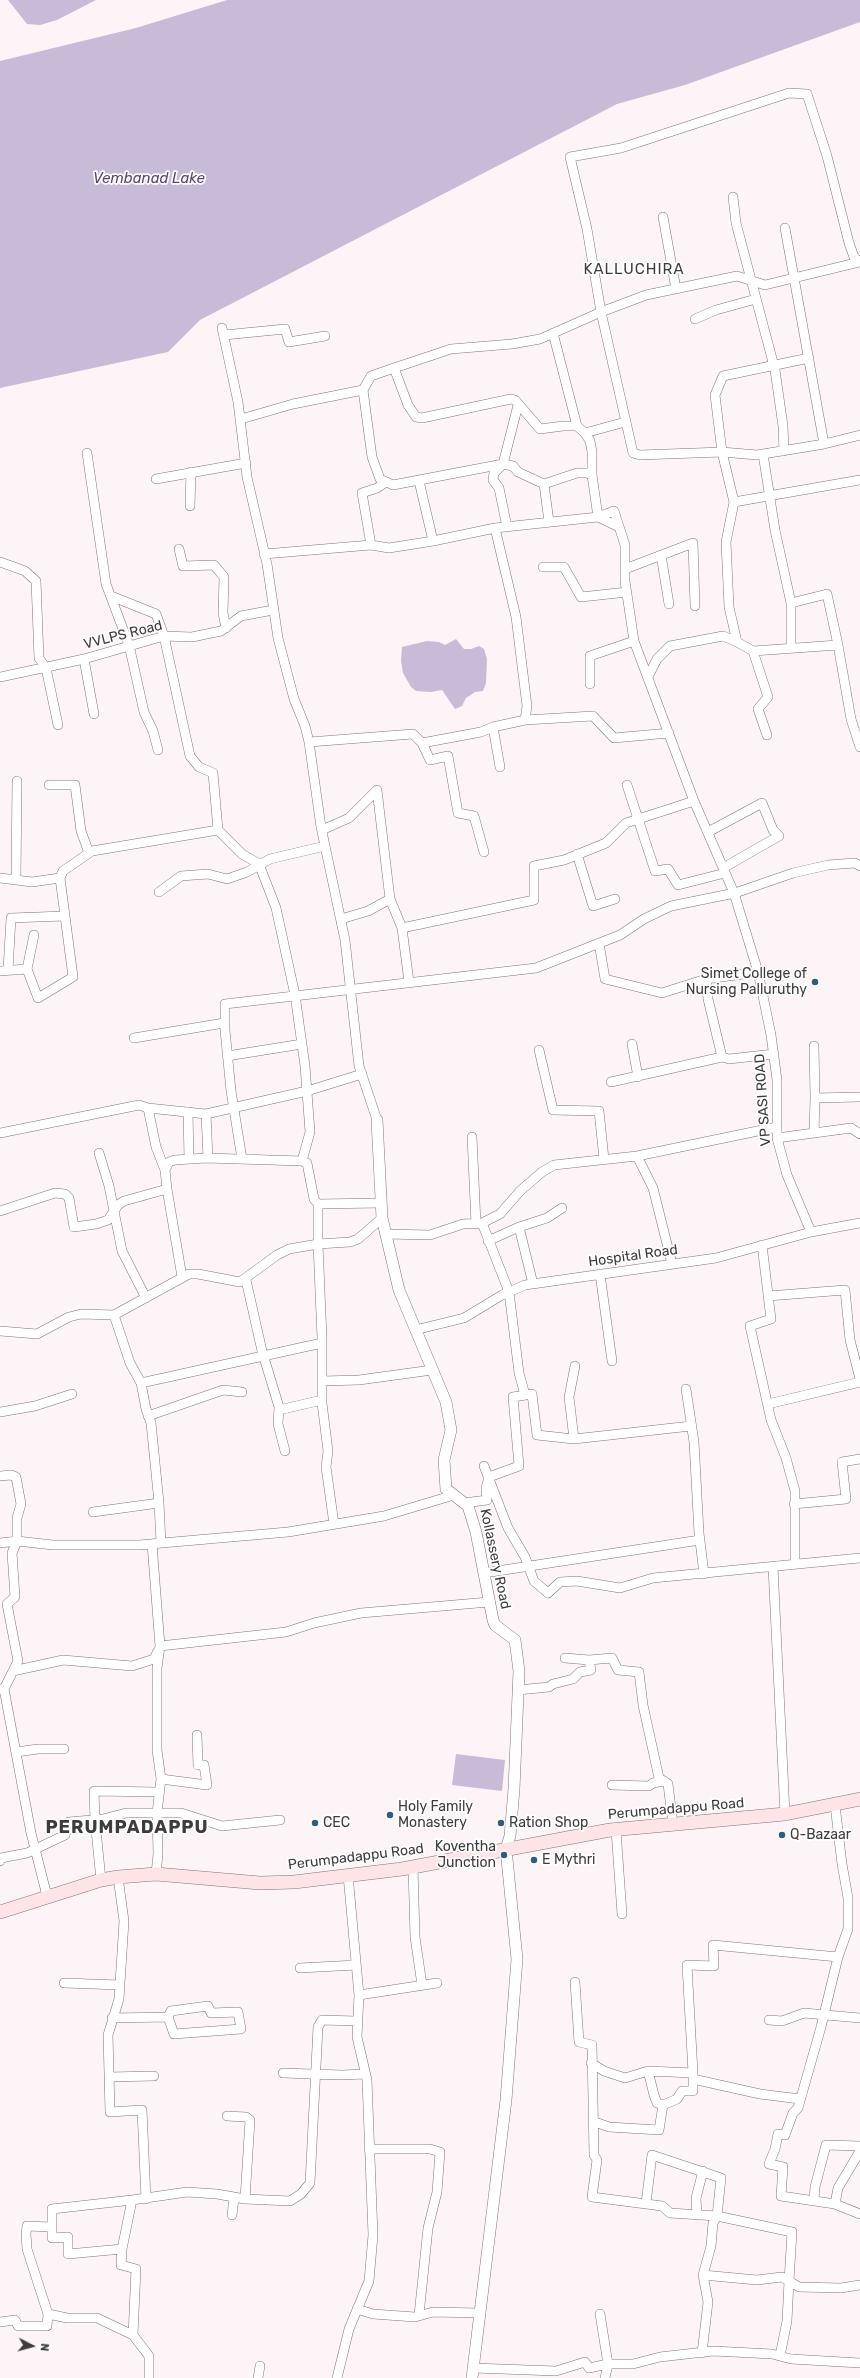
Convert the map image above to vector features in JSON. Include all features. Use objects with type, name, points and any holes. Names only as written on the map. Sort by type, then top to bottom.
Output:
[{"type":"main road","name":"Perumpadappu Road","points":[[0,1912],[101,1880],[118,1877],[156,1874],[260,1883],[294,1882],[414,1867],[616,1830],[785,1814],[860,1799]]},
{"type":"street","points":[[592,475],[577,473],[544,484],[518,472],[512,466],[503,464],[393,485],[380,479],[374,468],[363,390],[371,376],[394,368],[451,350],[512,344],[540,339],[601,312],[646,295],[737,276],[765,285],[796,279],[859,262],[854,257],[849,243],[811,101],[807,94],[789,93],[621,148],[570,157],[587,229],[601,312],[633,453],[640,455],[722,452],[763,454],[824,444],[860,435]]},
{"type":"street","points":[[733,197],[736,223],[774,366],[783,426],[784,451]]},
{"type":"street","points":[[663,216],[676,289]]},
{"type":"street","points":[[785,228],[796,279],[824,444]]},
{"type":"street","points":[[695,319],[716,310],[756,299]]},
{"type":"street","points":[[325,336],[289,342],[285,329],[223,331],[241,419],[246,463],[283,663],[297,709],[306,726],[309,742],[322,830],[341,919],[359,1066],[377,1120]]},
{"type":"street","points":[[553,333],[577,426]]},
{"type":"street","points":[[737,642],[729,607],[726,542],[734,502],[722,452],[715,395],[723,376],[809,358]]},
{"type":"street","points":[[264,554],[371,545],[389,548],[495,528],[598,517],[592,475],[592,452],[585,432],[577,426],[563,426],[540,430],[512,399],[422,418],[416,417],[408,405],[394,368]]},
{"type":"street","points":[[241,419],[293,404],[363,390]]},
{"type":"street","points":[[507,527],[499,488],[494,480],[494,474],[503,464],[518,405]]},
{"type":"street","points":[[585,432],[625,422]]},
{"type":"street","points":[[87,453],[106,584],[130,645],[144,712],[153,730],[158,750]]},
{"type":"street","points":[[763,454],[771,495],[775,530],[791,603],[791,647]]},
{"type":"street","points":[[156,479],[246,463]]},
{"type":"street","points":[[190,506],[191,472]]},
{"type":"street","points":[[734,502],[860,480]]},
{"type":"street","points":[[420,481],[433,540]]},
{"type":"street","points":[[371,545],[362,493],[377,488],[386,482]]},
{"type":"street","points":[[544,484],[549,522]]},
{"type":"street","name":"VP SASI ROAD","points":[[598,517],[614,511],[625,545],[627,592],[634,642],[694,801],[734,893],[758,972],[774,1054],[777,1080],[777,1138],[787,1175],[810,1232]]},
{"type":"street","points":[[495,528],[516,617],[527,706],[525,720]]},
{"type":"street","points":[[625,569],[693,543],[695,606]]},
{"type":"street","points":[[179,549],[182,566],[214,565],[224,577],[223,613],[226,628]]},
{"type":"street","points":[[661,555],[669,604]]},
{"type":"street","points":[[0,562],[25,571],[36,581],[39,658],[46,668],[58,725]]},
{"type":"street","points":[[543,567],[564,567],[581,597],[627,592]]},
{"type":"street","points":[[791,603],[827,594],[851,718],[860,747]]},
{"type":"street","points":[[111,596],[156,614],[164,636],[190,756],[199,767],[213,773],[218,830],[242,854],[259,864],[276,908],[296,995],[307,1091],[310,1132],[302,1161]]},
{"type":"street","name":"VVLPS Road","points":[[0,676],[46,668],[84,659],[164,636],[192,638],[222,631],[241,616],[273,610]]},
{"type":"street","points":[[648,677],[657,660],[670,646],[723,636],[753,651],[791,647],[838,645]]},
{"type":"street","points":[[590,684],[590,656],[634,642]]},
{"type":"street","points":[[753,651],[768,697],[758,709],[767,735]]},
{"type":"street","points":[[84,659],[94,714]]},
{"type":"street","points":[[422,743],[481,732],[493,727],[525,720],[593,716],[614,738],[669,733]]},
{"type":"street","points":[[493,727],[500,767]]},
{"type":"street","points":[[309,742],[413,734],[422,743],[430,760],[448,756],[458,813],[474,816],[484,852]]},
{"type":"street","points":[[16,880],[17,780]]},
{"type":"street","points":[[49,785],[75,785],[81,831],[89,853]]},
{"type":"street","points":[[627,785],[637,820],[655,871],[668,869],[678,885],[724,871],[779,836],[773,830],[762,803],[708,832]]},
{"type":"street","points":[[322,830],[349,818],[376,790],[390,899],[402,928],[409,982]]},
{"type":"street","points":[[402,928],[534,900],[534,866],[564,860],[606,843],[626,823],[694,801]]},
{"type":"street","points":[[34,936],[27,969],[38,998],[72,977],[60,878],[63,871],[89,853],[218,830]]},
{"type":"street","points":[[159,892],[181,876],[208,874],[227,879],[247,872],[259,864],[270,860],[325,846]]},
{"type":"street","points":[[577,854],[593,906],[615,899]]},
{"type":"street","points":[[242,1159],[227,1056],[224,1023],[225,1004],[350,988],[536,968],[620,935],[644,919],[671,906],[734,893],[793,873],[828,865],[855,863],[860,866]]},
{"type":"street","points":[[0,878],[32,882],[60,878]]},
{"type":"street","points":[[341,919],[368,911],[390,899]]},
{"type":"street","points":[[27,969],[4,970],[11,918],[64,916]]},
{"type":"street","points":[[599,944],[605,979],[662,993],[706,979],[758,972]]},
{"type":"street","points":[[706,979],[708,999],[722,1057]]},
{"type":"street","points":[[134,1038],[224,1023]]},
{"type":"street","points":[[227,1056],[302,1044]]},
{"type":"street","points":[[632,1044],[638,1077]]},
{"type":"street","points":[[814,1046],[814,1133]]},
{"type":"street","points":[[539,1050],[553,1110],[562,1112],[598,1111],[604,1159]]},
{"type":"street","points":[[611,1082],[722,1057],[729,1059],[774,1054]]},
{"type":"street","points":[[0,1132],[139,1105],[148,1108],[206,1114],[307,1091],[362,1074]]},
{"type":"street","points":[[815,1098],[860,1097]]},
{"type":"street","points":[[148,1108],[156,1146],[165,1170],[182,1277]]},
{"type":"street","points":[[188,1112],[189,1159]]},
{"type":"street","points":[[206,1114],[208,1158]]},
{"type":"street","name":"Kollassery Road","points":[[377,1120],[380,1203],[382,1218],[400,1290],[415,1330],[446,1402],[451,1430],[444,1460],[446,1489],[468,1506],[476,1532],[489,1602],[495,1625],[515,1640],[519,1671],[514,1789],[510,1836],[506,1849],[518,1958],[506,2100],[479,2313],[473,2373]]},
{"type":"street","points":[[386,1234],[430,1235],[463,1224],[479,1223],[500,1214],[520,1191],[542,1172],[554,1165],[637,1156],[777,1127]]},
{"type":"street","points":[[777,1138],[851,1128],[860,1134]]},
{"type":"street","points":[[472,1137],[479,1223],[509,1292],[519,1373],[525,1395]]},
{"type":"street","points":[[98,1153],[109,1186],[122,1252],[146,1298]]},
{"type":"street","points":[[637,1156],[653,1188],[672,1264]]},
{"type":"street","points":[[165,1170],[166,1165],[172,1160],[208,1158],[302,1161],[307,1163],[314,1197],[318,1204],[322,1400],[328,1451],[326,1467],[334,1524]]},
{"type":"street","points":[[0,1211],[55,1193],[68,1195],[74,1226],[108,1220],[118,1205],[167,1189]]},
{"type":"street","points":[[318,1204],[380,1203]]},
{"type":"street","points":[[488,1241],[519,1227],[546,1218],[562,1208]]},
{"type":"street","points":[[0,1331],[37,1334],[69,1317],[81,1314],[114,1315],[182,1277],[198,1274],[234,1282],[246,1280],[277,1255],[289,1249],[318,1244],[350,1242],[358,1239],[382,1218]]},
{"type":"street","name":"Hospital Road","points":[[415,1330],[464,1318],[509,1292],[533,1284],[716,1258],[810,1232],[860,1223]]},
{"type":"street","points":[[519,1227],[533,1284]]},
{"type":"street","points":[[762,1245],[771,1319],[750,1326],[771,1420],[790,1471],[795,1491],[794,1564]]},
{"type":"street","points":[[600,1274],[612,1361]]},
{"type":"street","points":[[246,1280],[264,1356],[279,1410],[278,1424],[285,1451]]},
{"type":"street","points":[[768,1296],[845,1290],[850,1340],[860,1379]]},
{"type":"street","points":[[114,1315],[130,1363],[141,1383],[148,1416],[151,1423],[159,1503],[157,1544],[160,1646],[157,1668],[157,1743],[161,1779],[157,1813],[158,1854],[156,1874]]},
{"type":"street","points":[[141,1383],[322,1343]]},
{"type":"street","points":[[574,1439],[569,1398],[575,1366]]},
{"type":"street","points":[[322,1381],[359,1380],[432,1370]]},
{"type":"street","points":[[768,1404],[860,1382]]},
{"type":"street","points":[[148,1416],[223,1390],[242,1392]]},
{"type":"street","points":[[686,1390],[691,1426],[704,1574]]},
{"type":"street","points":[[0,1412],[35,1406],[72,1394]]},
{"type":"street","points":[[489,1477],[519,1466],[512,1397],[532,1394],[537,1435],[574,1439],[691,1426]]},
{"type":"street","points":[[279,1410],[322,1400]]},
{"type":"street","points":[[794,1504],[846,1499],[842,1462],[860,1459]]},
{"type":"street","points":[[484,1466],[508,1528],[528,1566],[534,1581],[548,1593],[560,1582],[577,1581],[620,1588],[653,1578],[860,1558]]},
{"type":"street","points":[[0,1476],[11,1475],[16,1477],[21,1504],[17,1518],[17,1540],[12,1553],[15,1597],[7,1604],[18,1661],[2,1689],[16,1752],[31,1833],[48,1896]]},
{"type":"street","points":[[464,1503],[487,1500],[486,1488],[489,1477]]},
{"type":"street","points":[[0,1543],[17,1540],[53,1545],[157,1544],[288,1532],[384,1516],[454,1495]]},
{"type":"street","points":[[94,1512],[159,1503]]},
{"type":"street","points":[[484,1573],[700,1540]]},
{"type":"street","points":[[773,1567],[785,1814]]},
{"type":"street","points":[[160,1646],[286,1632],[314,1623],[361,1613],[489,1602]]},
{"type":"street","points":[[13,1671],[63,1660],[132,1666],[154,1659],[160,1646]]},
{"type":"street","points":[[565,1658],[589,1660],[612,1658],[618,1670],[639,1672],[643,1706],[659,1778],[668,1784],[673,1825]]},
{"type":"street","points":[[518,1690],[550,1687],[553,1684],[573,1679],[580,1672],[591,1670],[589,1660]]},
{"type":"street","points":[[161,1779],[207,1785],[204,1765],[198,1765],[197,1735]]},
{"type":"street","points":[[16,1752],[38,1749],[64,1750]]},
{"type":"street","points":[[612,1785],[650,1786],[652,1783],[664,1781]]},
{"type":"street","points":[[101,1880],[95,1820],[94,1791],[159,1792]]},
{"type":"street","points":[[835,1805],[842,1864],[848,1898],[848,1929],[838,1957],[824,2016],[800,2098],[786,2135],[778,2134],[775,2149],[769,2164],[783,2167],[781,2196],[834,2204],[860,2214]]},
{"type":"street","points":[[0,1861],[1,1858],[27,1853],[65,1835],[69,1822],[95,1820],[126,1813],[181,1813],[222,1826],[280,1820]]},
{"type":"street","points":[[616,1830],[622,1914]]},
{"type":"street","points":[[414,1867],[415,1937],[422,1985]]},
{"type":"street","points":[[337,2378],[349,2329],[369,2282],[373,2235],[365,2074],[357,2037],[356,2021],[359,1995],[348,1875]]},
{"type":"street","points":[[118,1877],[124,1921],[119,1999],[108,2034],[110,2112],[142,2110],[146,2199]]},
{"type":"street","points":[[648,2071],[657,2103],[663,2105],[677,2099],[682,2091],[693,2090],[687,1965],[714,1966],[713,1945],[838,1957]]},
{"type":"street","points":[[300,1968],[356,1965]]},
{"type":"street","points":[[359,1995],[437,1982]]},
{"type":"street","points":[[575,1982],[579,2042],[592,2045],[591,2063],[594,2082],[595,2122],[594,2155],[597,2160],[592,2197],[646,2203],[662,2206],[670,2213],[717,2216],[792,2232],[787,2321],[780,2356]]},
{"type":"street","points":[[64,1983],[120,1985]]},
{"type":"street","points":[[208,2006],[211,2013],[238,2012],[241,2029],[174,2034],[168,2017],[171,2011],[208,2006]]},
{"type":"street","points":[[769,2020],[782,2021],[804,2013],[824,2016],[860,2018]]},
{"type":"street","points":[[112,2018],[168,2017]]},
{"type":"street","points":[[122,2249],[68,2254],[68,2237],[52,2238],[52,2209],[146,2199],[187,2192],[217,2194],[245,2199],[290,2201],[301,2194],[310,2183],[318,2027],[322,2020],[356,2021]]},
{"type":"street","points":[[591,2063],[604,2071],[625,2078],[648,2071],[693,2076],[760,2094],[800,2098]]},
{"type":"street","points":[[283,2073],[348,2075],[365,2074]]},
{"type":"street","points":[[109,2077],[154,2076]]},
{"type":"street","points":[[595,2122],[609,2127],[659,2130],[663,2105]]},
{"type":"street","points":[[227,2116],[246,2117],[250,2120],[245,2199]]},
{"type":"street","points":[[814,2200],[815,2187],[826,2145],[860,2146]]},
{"type":"street","points":[[369,2149],[430,2149],[440,2152],[437,2192],[428,2228],[419,2316]]},
{"type":"street","points":[[834,2204],[838,2188],[860,2151]]},
{"type":"street","points":[[646,2203],[652,2155],[721,2178],[717,2216],[713,2223],[711,2246],[703,2275],[708,2302],[702,2353]]},
{"type":"street","points":[[697,2214],[696,2198],[703,2171]]},
{"type":"street","points":[[232,2215],[234,2198]]},
{"type":"street","points":[[132,2200],[122,2249],[121,2265],[136,2269],[133,2334]]},
{"type":"street","points":[[0,2322],[15,2320],[18,2326],[48,2326],[48,2314],[27,2249],[26,2234],[27,2226],[51,2227]]},
{"type":"street","points":[[703,2275],[756,2280],[782,2277],[799,2287],[841,2288],[860,2285]]},
{"type":"street","points":[[358,2309],[373,2314],[419,2316],[433,2312],[479,2313]]},
{"type":"street","points":[[48,2314],[67,2318],[97,2318],[133,2334],[149,2356],[149,2378]]},
{"type":"street","points":[[600,2314],[608,2364],[605,2378]]},
{"type":"street","points":[[473,2373],[555,2374],[585,2362],[589,2368],[608,2364],[633,2364],[660,2357],[702,2353],[772,2354],[791,2359],[860,2363]]},
{"type":"street","points":[[258,2378],[260,2366]]},
{"type":"water","points":[[8,0],[96,0],[57,20],[40,25],[27,24]]},
{"type":"water","name":"Vembanad Lake","points":[[227,0],[860,0],[860,22],[685,85],[617,104],[200,320],[168,352],[0,388],[0,61],[136,28]]},
{"type":"water","points":[[456,639],[464,649],[471,649],[479,646],[484,649],[487,659],[486,683],[483,691],[475,692],[466,698],[462,706],[455,709],[442,690],[431,692],[416,691],[411,687],[403,673],[401,661],[402,647],[427,641],[439,642],[445,645]]},
{"type":"water","points":[[456,1754],[505,1760],[502,1791],[452,1785]]},
{"type":"place","name":"Simet College of Nursing Palluruthy","points":[[815,982]]},
{"type":"place","name":"Holy Family Monastery","points":[[390,1815]]},
{"type":"place","name":"CEC","points":[[315,1823]]},
{"type":"place","name":"Ration Shop","points":[[501,1823]]},
{"type":"place","name":"Q-Bazaar","points":[[782,1835]]},
{"type":"place","name":"Koventha Junction","points":[[504,1855]]},
{"type":"place","name":"E Mythri","points":[[534,1860]]},
{"type":"district","name":"KALLUCHIRA","points":[[634,270]]},
{"type":"district","name":"PERUMPADAPPU","points":[[127,1828]]}]
